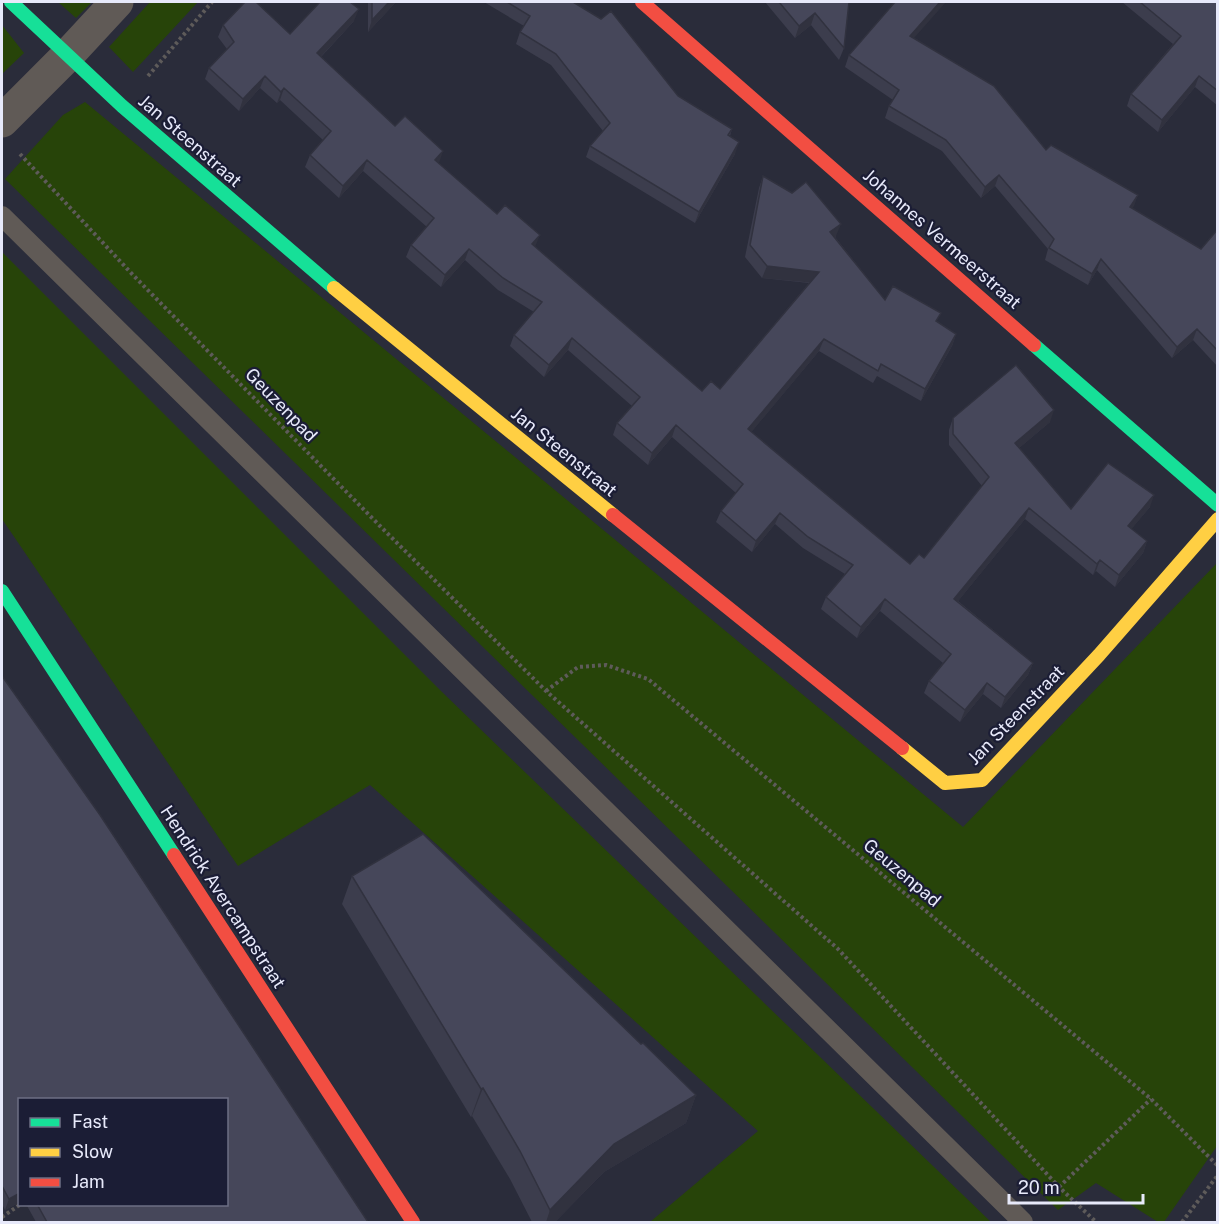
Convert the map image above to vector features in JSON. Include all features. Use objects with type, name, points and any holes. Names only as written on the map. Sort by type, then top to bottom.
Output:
[{"type":"street","name":"Jan Steenstraat","points":[[11,2],[66,56],[122,106],[339,293],[945,783],[982,780],[1099,655],[1218,519]]},
{"type":"street","points":[[2,121],[117,2]]},
{"type":"street","name":"Johannes Vermeerstraat","points":[[642,2],[1218,505]]},
{"type":"street","name":"Hendrick Avercampstraat","points":[[2,591],[413,1222]]},
{"type":"lane","points":[[2,216],[1023,1222]]},
{"type":"path","points":[[122,106],[212,2]]},
{"type":"path","name":"Geuzenpad","points":[[18,151],[132,274],[546,691],[838,949],[1059,1187],[1096,1222]]},
{"type":"path","name":"Geuzenpad","points":[[546,691],[578,668],[606,665],[648,678],[1151,1099],[1218,1166]]},
{"type":"path","points":[[1059,1187],[1151,1099]]},
{"type":"path","points":[[1182,1222],[1218,1176]]},
{"type":"path","points":[[2,1216],[18,1206]]},
{"type":"green space","points":[[58,2],[92,2],[76,18]]},
{"type":"green space","points":[[150,2],[198,2],[133,72],[109,47]]},
{"type":"green space","points":[[2,25],[24,53],[2,74]]},
{"type":"green space","points":[[85,102],[963,827],[1217,563],[1217,1146],[1164,1222],[1158,1222],[1096,1183],[1058,1210],[5,179],[63,115]]},
{"type":"green space","points":[[2,252],[442,692],[991,1222],[650,1222],[758,1131],[370,785],[238,866],[2,519]]},
{"type":"building","points":[[245,2],[256,2],[290,34],[320,2],[350,2],[359,9],[317,53],[395,126],[405,116],[443,151],[435,160],[497,214],[505,205],[540,235],[532,244],[702,391],[711,381],[720,389],[819,272],[767,266],[750,245],[763,176],[792,193],[806,182],[841,224],[830,232],[885,300],[893,286],[941,313],[936,321],[956,334],[925,389],[881,364],[878,371],[824,339],[748,429],[910,564],[919,554],[924,558],[989,477],[953,434],[953,418],[1016,365],[1054,410],[1015,443],[1071,509],[1108,463],[1154,495],[1128,526],[1147,541],[1119,575],[1100,560],[1097,564],[1029,508],[954,599],[1033,663],[1005,697],[987,683],[965,710],[929,681],[951,654],[885,599],[861,627],[826,597],[853,565],[808,537],[780,513],[756,541],[721,511],[743,484],[676,425],[652,453],[617,423],[640,397],[572,338],[549,365],[514,335],[542,302],[503,278],[469,249],[445,275],[411,245],[434,218],[367,160],[343,186],[310,155],[331,131],[284,88],[281,92],[265,76],[243,99],[209,68],[234,42],[223,25]]},
{"type":"building","points":[[372,2],[389,2],[372,20]]},
{"type":"building","points":[[507,2],[573,2],[601,19],[611,11],[678,96],[732,129],[728,135],[739,142],[699,212],[590,146],[610,123],[556,54],[520,32],[530,16]]},
{"type":"building","points":[[779,2],[849,2],[844,48],[815,13],[799,26]]},
{"type":"building","points":[[895,2],[940,2],[910,36],[994,86],[1046,150],[1051,145],[1138,195],[1130,207],[1201,249],[1218,229],[1218,351],[1197,329],[1177,347],[1101,259],[1092,274],[1049,248],[1054,239],[999,175],[985,187],[946,140],[889,106],[899,90],[849,55]]},
{"type":"building","points":[[1140,2],[1218,2],[1218,91],[1199,76],[1162,120],[1131,94],[1181,36]]},
{"type":"building","points":[[2,676],[100,815],[368,1222],[47,1222],[38,1206],[228,1206],[228,1098],[18,1098],[18,1194],[9,1199],[2,1186]]},
{"type":"building","points":[[423,834],[696,1095],[614,1144],[550,1210],[520,1151],[483,1088],[481,1089],[352,876]]},
{"type":"traffic: fast","points":[[11,2],[122,106],[334,288]]},
{"type":"traffic: fast","points":[[1034,345],[1218,505]]},
{"type":"traffic: fast","points":[[2,591],[174,855]]},
{"type":"traffic: slow","points":[[334,288],[613,515]]},
{"type":"traffic: slow","points":[[902,748],[945,783],[982,780],[1099,655],[1218,519]]},
{"type":"traffic: jam","points":[[642,2],[1034,345]]},
{"type":"traffic: jam","points":[[613,515],[902,748]]},
{"type":"traffic: jam","points":[[174,855],[413,1222]]}]
